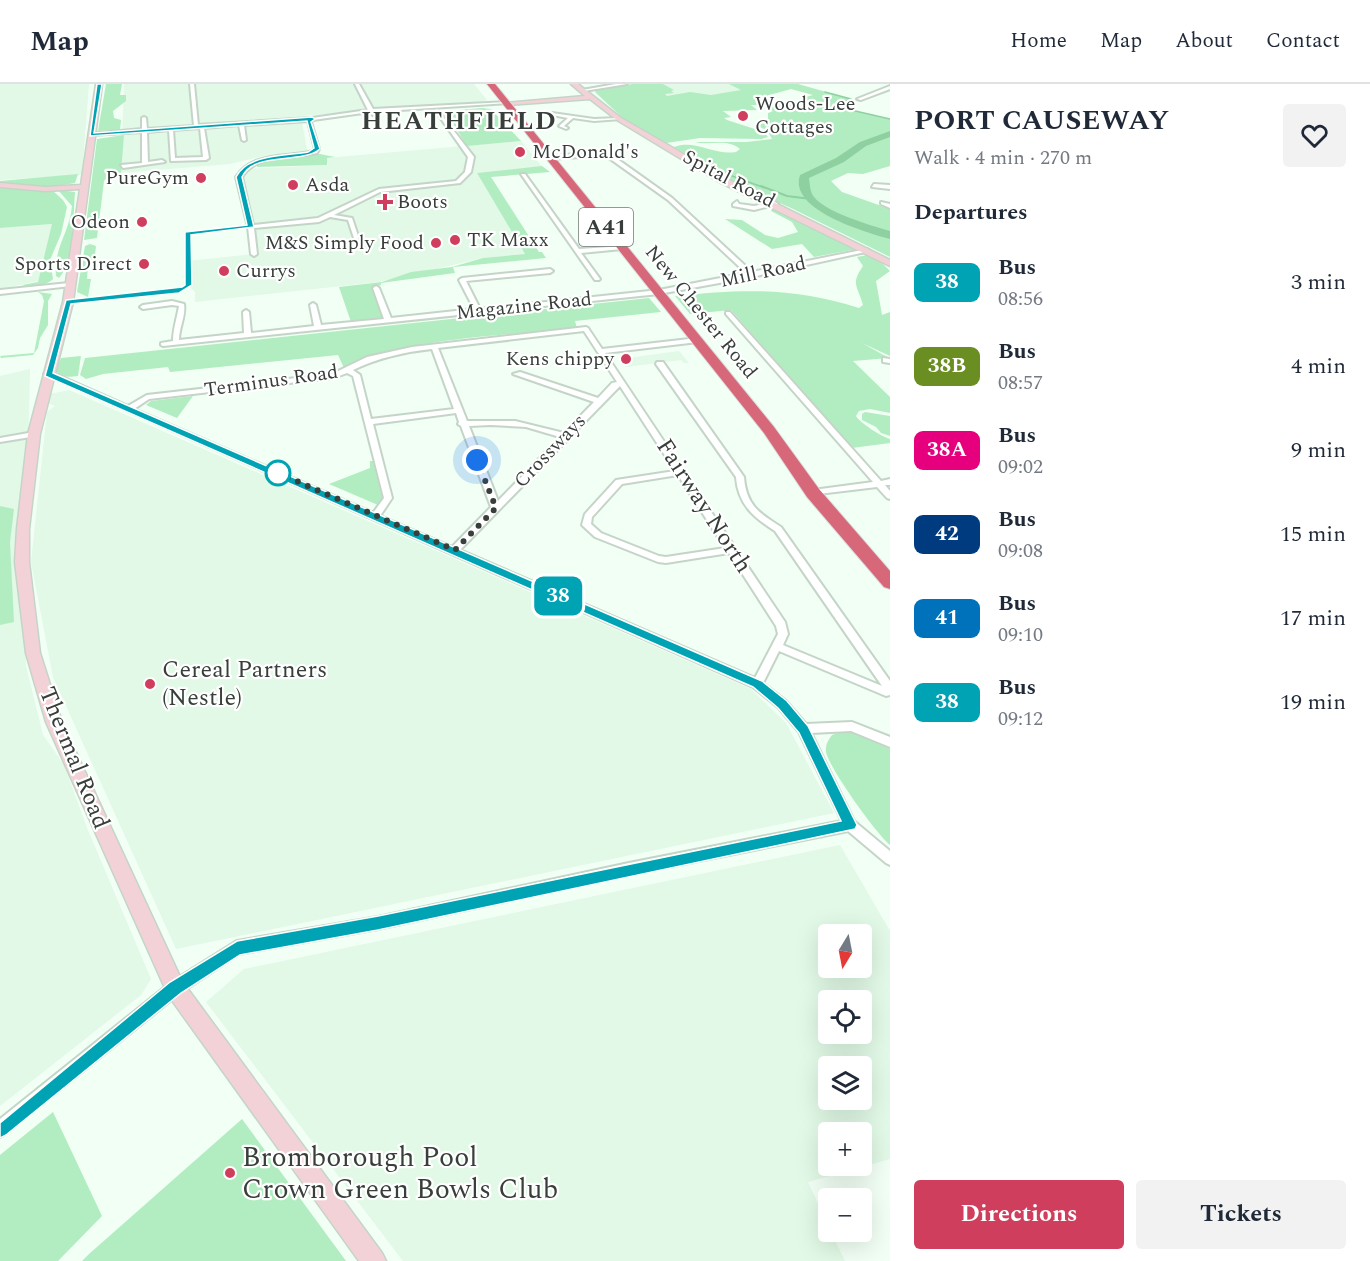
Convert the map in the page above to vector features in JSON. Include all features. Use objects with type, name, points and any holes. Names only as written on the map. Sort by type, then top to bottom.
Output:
[{"type":"highway","name":"New Chester Road","points":[[483,84],[496,104],[549,157]]},
{"type":"highway","name":"New Chester Road","points":[[490,84],[698,340],[890,583]]},
{"type":"highway","points":[[490,84],[499,101],[496,104]]},
{"type":"highway","points":[[507,103],[504,106],[514,119],[516,126]]},
{"type":"street","name":"Thermal Road","points":[[99,84],[68,302],[34,434],[23,529],[22,562],[33,654],[54,722],[175,988],[374,1261]]},
{"type":"street","points":[[171,129],[173,160],[206,158],[192,84]]},
{"type":"street","points":[[357,84],[372,113]]},
{"type":"street","name":"Spital Road","points":[[574,84],[619,119],[724,181],[775,204],[890,263]]},
{"type":"street","points":[[584,90],[625,84]]},
{"type":"street","points":[[859,99],[889,85]]},
{"type":"street","points":[[372,113],[593,97]]},
{"type":"street","points":[[92,134],[313,120],[406,109],[496,104]]},
{"type":"street","points":[[406,109],[437,110]]},
{"type":"street","points":[[251,227],[319,220],[379,191],[446,185],[462,180],[468,172],[471,157],[437,110]]},
{"type":"street","points":[[554,114],[594,120],[619,119]]},
{"type":"street","points":[[566,128],[561,126],[573,116]]},
{"type":"street","points":[[144,118],[145,164]]},
{"type":"street","points":[[254,254],[251,227],[239,177],[242,170],[269,159],[318,151],[313,120]]},
{"type":"street","points":[[241,124],[244,140]]},
{"type":"street","points":[[549,157],[596,154],[611,157],[670,199],[752,275]]},
{"type":"street","points":[[123,166],[162,162]]},
{"type":"street","points":[[523,175],[597,279]]},
{"type":"street","points":[[0,185],[36,188],[84,186]]},
{"type":"street","points":[[878,187],[890,187]]},
{"type":"street","points":[[737,202],[735,205],[754,208],[775,204]]},
{"type":"street","points":[[883,203],[890,206]]},
{"type":"street","points":[[329,215],[350,219],[357,238]]},
{"type":"street","points":[[578,251],[622,247]]},
{"type":"street","name":"Mill Road","points":[[661,295],[867,251]]},
{"type":"street","points":[[478,311],[462,280],[550,271]]},
{"type":"street","points":[[0,292],[69,285]]},
{"type":"street","points":[[388,320],[377,289],[389,289]]},
{"type":"street","name":"Magazine Road","points":[[163,344],[478,311],[661,295]]},
{"type":"street","points":[[143,308],[172,303],[182,305],[180,323],[176,331],[176,343]]},
{"type":"street","points":[[318,328],[309,306],[322,304]]},
{"type":"street","points":[[237,313],[250,311],[248,336]]},
{"type":"street","points":[[728,314],[890,496]]},
{"type":"street","name":"Terminus Road","points":[[130,408],[147,397],[334,376],[370,359],[434,346],[586,329],[589,333]]},
{"type":"street","name":"Fairway North","points":[[589,333],[781,625],[783,634],[757,684]]},
{"type":"street","points":[[600,351],[698,340]]},
{"type":"street","points":[[434,346],[496,508]]},
{"type":"street","points":[[660,364],[740,477],[740,493],[757,516],[778,529],[887,685],[885,692],[776,646]]},
{"type":"street","points":[[348,370],[356,375],[388,498],[375,516]]},
{"type":"street","points":[[517,374],[599,401]]},
{"type":"street","points":[[51,375],[757,684],[783,704],[803,729],[850,825],[890,859]]},
{"type":"street","name":"Crossways","points":[[455,550],[615,385],[623,383]]},
{"type":"street","points":[[368,422],[457,411]]},
{"type":"street","points":[[462,424],[507,421],[534,425],[566,436]]},
{"type":"street","points":[[0,440],[34,434]]},
{"type":"street","points":[[682,472],[619,482],[588,516],[586,525],[598,535],[658,559],[666,560],[731,550]]},
{"type":"street","points":[[818,492],[890,482]]},
{"type":"street","points":[[803,729],[852,726],[890,742]]},
{"type":"street","points":[[0,1129],[175,988],[237,948],[378,923],[629,869],[850,825]]},
{"type":"shaded area","points":[[0,84],[89,84],[82,175],[0,180]]},
{"type":"shaded area","points":[[124,84],[474,84],[487,100],[301,116],[307,150],[263,156],[230,164],[121,173]]},
{"type":"shaded area","points":[[644,84],[798,84],[803,87],[675,102]]},
{"type":"shaded area","points":[[521,141],[543,168],[477,173],[525,254],[483,258],[379,282],[195,302],[195,292],[188,285],[188,261],[254,254],[240,173],[242,169],[328,165],[326,158]]},
{"type":"shaded area","points":[[53,224],[38,281],[0,289],[0,228]]},
{"type":"shaded area","points":[[679,351],[689,363],[681,360],[626,367],[621,359]]},
{"type":"shaded area","points":[[30,369],[24,612],[26,666],[43,735],[64,765],[87,828],[151,979],[141,995],[0,1106],[0,376]]},
{"type":"shaded area","points":[[69,390],[751,689],[786,723],[834,813],[176,949],[53,677],[31,562],[47,412],[55,406],[48,403],[50,394]]},
{"type":"shaded area","points":[[840,845],[890,931],[890,1159],[872,1164],[872,1122],[818,1122],[818,1176],[829,1176],[808,1182],[818,1204],[818,1242],[836,1242],[845,1261],[403,1261],[206,1002],[244,969]]},
{"type":"green space","points":[[106,84],[122,84],[120,95],[126,95],[126,101],[113,111],[114,118],[121,120],[120,130],[98,131]]},
{"type":"green space","points":[[633,84],[663,84],[674,90],[671,91],[674,93],[665,94],[667,96],[690,92],[711,95],[741,90],[729,84],[798,84],[851,99],[838,107],[890,119],[890,166],[863,174],[848,173],[831,181],[842,192],[890,209],[890,257],[747,189],[674,147],[690,145],[728,153],[740,149],[724,143],[695,142],[746,142],[772,139],[767,130],[757,126],[768,121],[768,113],[773,111],[760,105],[751,105],[757,110],[723,111],[731,117],[724,118],[727,120],[764,132],[768,137],[761,139],[700,138],[666,143],[628,123],[595,92],[598,89]],"holes":[[[791,89],[813,95],[802,98],[813,103],[812,106],[769,104],[770,98],[766,96]]]},
{"type":"green space","points":[[491,109],[521,141],[467,146],[445,111]]},
{"type":"green space","points":[[124,135],[121,173],[108,176],[104,181],[97,238],[84,240],[97,139]]},
{"type":"green space","points":[[320,154],[335,157],[327,158],[327,165],[257,167],[262,162]]},
{"type":"green space","points":[[542,166],[550,172],[491,177],[539,252],[542,252],[546,258],[453,267],[455,273],[381,283],[373,287],[383,319],[351,322],[339,287],[382,282],[411,272],[452,267],[483,258],[525,254],[477,173]]},
{"type":"green space","points":[[78,174],[75,183],[66,185],[0,184],[0,181]]},
{"type":"green space","points":[[0,188],[53,191],[67,207],[61,234],[50,260],[53,279],[42,285],[22,285],[38,282],[52,224],[0,228]]},
{"type":"green space","points":[[58,190],[75,192],[71,249],[59,278],[56,276],[57,256],[72,206]]},
{"type":"green space","points":[[772,208],[857,249],[814,257],[802,244],[772,249],[725,219],[742,220],[765,235],[778,238],[798,232],[792,222],[771,211]]},
{"type":"green space","points":[[90,244],[96,246],[94,264],[88,265],[87,279],[91,279],[88,297],[77,292],[85,246]]},
{"type":"green space","points":[[868,255],[890,271],[876,281],[882,315],[890,312],[890,356],[862,343],[889,358],[853,361],[890,397],[890,413],[870,409],[859,411],[856,416],[882,436],[890,439],[890,443],[852,448],[731,310],[690,314],[675,296],[746,291],[790,293],[859,308],[863,305],[856,282],[863,266],[857,257]]},
{"type":"green space","points":[[38,292],[52,294],[48,301],[48,325],[40,338],[38,348],[33,355],[1,358],[0,356],[34,353],[44,301]]},
{"type":"green space","points":[[649,298],[661,312],[575,321],[577,328],[427,344],[369,358],[344,368],[338,355],[170,372],[168,367],[103,374],[86,379],[80,375],[85,358]]},
{"type":"green space","points":[[81,356],[78,376],[63,376],[56,371],[61,358]]},
{"type":"green space","points":[[193,396],[177,418],[146,405],[151,401]]},
{"type":"green space","points":[[865,412],[890,416],[890,436],[881,433],[876,427],[862,420],[862,414]]},
{"type":"green space","points":[[370,461],[373,461],[383,501],[378,505],[329,484],[370,468]]},
{"type":"green space","points":[[0,506],[14,509],[10,542],[14,622],[0,625]]},
{"type":"green space","points":[[852,732],[890,749],[890,845],[854,801],[829,760],[826,752],[827,743],[832,735]]},
{"type":"green space","points":[[53,1112],[102,1216],[58,1261],[0,1261],[0,1155]]},
{"type":"green space","name":"Bromborough Pool Crown Green Bowls Club","points":[[242,1119],[346,1261],[82,1261],[89,1254]]},
{"type":"waterway","points":[[825,92],[851,99],[837,105],[838,107],[890,119]]},
{"type":"waterway","points":[[890,134],[863,144],[840,160],[804,177],[806,192],[816,204],[848,220],[890,235]]},
{"type":"waterway","points":[[732,176],[765,188]]},
{"type":"waterway","points":[[761,186],[787,196],[811,199]]},
{"type":"bus line","name":"38","points":[[0,1129],[175,988],[237,948],[378,923],[629,869],[850,825],[803,729],[783,704],[757,684],[48,374],[68,302],[179,291],[185,288],[188,285],[187,234],[203,230],[251,227],[246,212],[240,172],[258,161],[310,154],[317,149],[309,122],[312,119],[92,134],[99,84]]},
{"type":"place","name":"Woods-Lee Cottages","points":[[743,116]]},
{"type":"place","name":"McDonald's","points":[[520,152]]},
{"type":"place","name":"PureGym","points":[[201,178]]},
{"type":"place","name":"Asda","points":[[293,185]]},
{"type":"place","name":"Boots","points":[[385,202]]},
{"type":"place","name":"Odeon","points":[[142,222]]},
{"type":"place","name":"TK Maxx","points":[[455,240]]},
{"type":"place","name":"M&S Simply Food","points":[[436,243]]},
{"type":"place","name":"Sports Direct","points":[[144,264]]},
{"type":"place","name":"Currys","points":[[224,271]]},
{"type":"place","name":"Kens chippy","points":[[626,359]]},
{"type":"place","name":"Cereal Partners (Nestle)","points":[[150,684]]},
{"type":"place","name":"Bromborough Pool Crown Green Bowls Club","points":[[230,1173]]},
{"type":"district","name":"HEATHFIELD","points":[[459,121]]},
{"type":"route","points":[[278,473],[455,550],[496,508],[477,460]]}]
